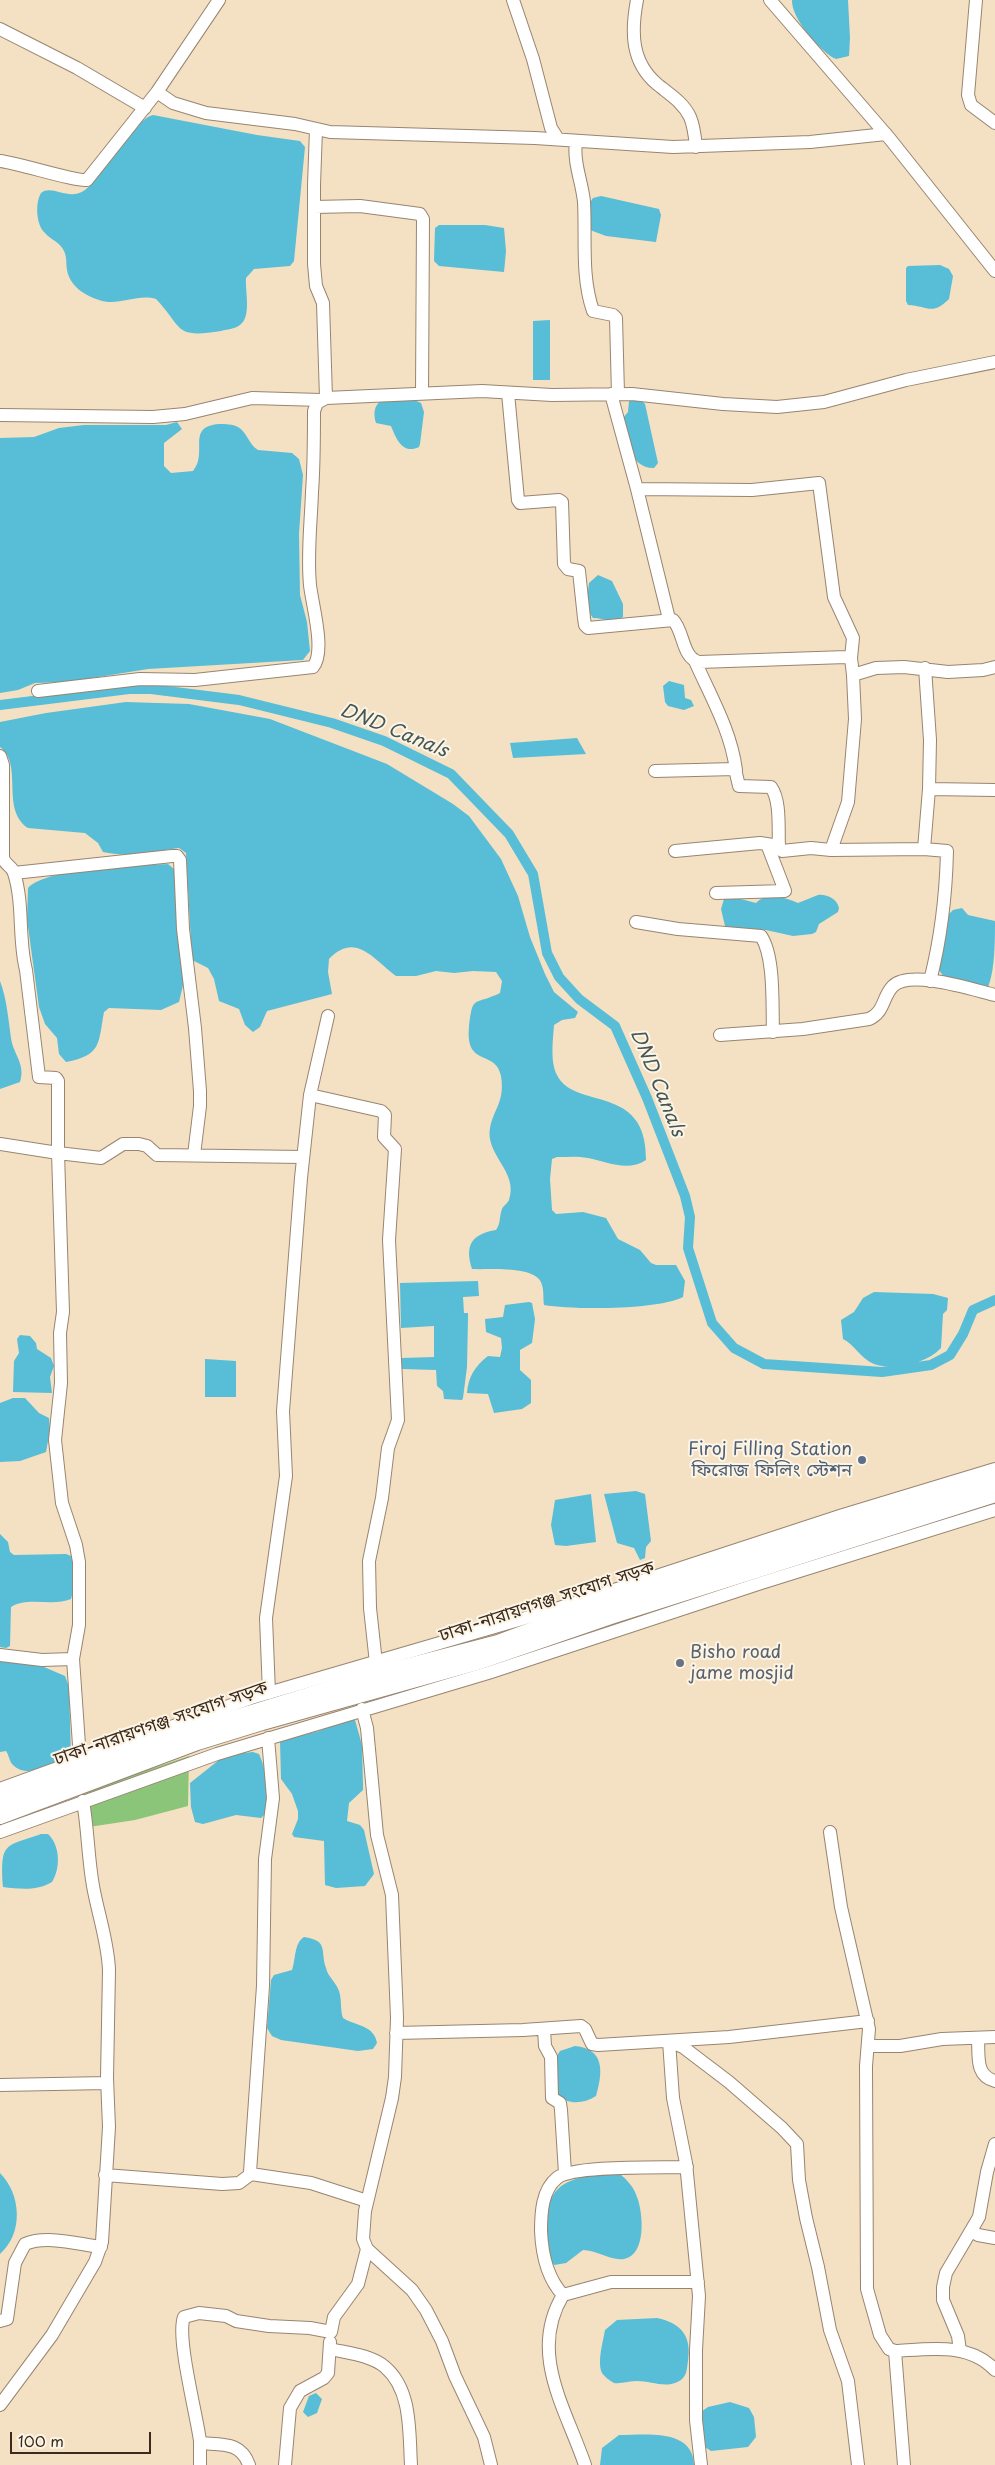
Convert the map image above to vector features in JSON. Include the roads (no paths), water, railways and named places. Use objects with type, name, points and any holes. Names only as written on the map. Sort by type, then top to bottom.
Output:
[{"type":"main road","name":"ঢাকা-নারায়ণগঞ্জ সংযোগ সড়ক","points":[[0,1816],[197,1742],[660,1608],[760,1576],[950,1502],[995,1480]]},
{"type":"main road","name":"ঢাকা-নারায়ণগঞ্জ সংযোগ সড়ক","points":[[0,1803],[210,1726],[371,1676],[498,1643],[555,1616],[606,1603],[704,1566],[950,1502],[995,1494]]},
{"type":"street","points":[[0,161],[57,173],[81,181],[87,180],[145,108],[219,0]]},
{"type":"street","points":[[513,0],[535,67],[551,128],[558,139]]},
{"type":"street","points":[[637,0],[633,24],[637,59],[647,74],[681,104],[690,116],[696,147]]},
{"type":"street","points":[[770,0],[886,134],[995,271]]},
{"type":"street","points":[[976,0],[968,95],[972,105],[995,122]]},
{"type":"street","points":[[0,29],[77,68],[145,108]]},
{"type":"street","points":[[156,92],[173,104],[206,113],[330,132],[558,139],[652,146],[696,147],[810,142],[886,134]]},
{"type":"street","points":[[316,129],[315,280],[323,304],[323,399]]},
{"type":"street","points":[[576,141],[575,159],[584,200],[584,246],[588,293],[593,311],[612,315],[616,318],[615,394],[669,619]]},
{"type":"street","points":[[314,207],[372,208],[420,214],[423,219],[422,393]]},
{"type":"street","points":[[0,415],[153,418],[185,414],[252,398],[323,399],[465,391],[615,394],[777,407],[824,402],[906,380],[995,362]]},
{"type":"street","points":[[508,393],[518,500],[520,503],[559,500],[562,502],[564,564],[568,569],[579,570],[585,626],[601,627],[669,619],[677,624],[688,653],[695,661],[725,725],[734,753],[736,780],[739,786],[771,787],[774,792],[773,845],[785,891],[716,892]]},
{"type":"street","points":[[38,691],[140,679],[195,680],[313,667],[317,657],[318,628],[310,584],[308,531],[313,478],[314,412],[317,403],[323,399]]},
{"type":"street","points":[[637,489],[752,490],[819,483],[834,596],[853,638],[851,658],[855,719],[848,802],[831,850]]},
{"type":"street","points":[[695,661],[851,658]]},
{"type":"street","points":[[853,675],[876,668],[924,668],[948,672],[983,670],[995,667]]},
{"type":"street","points":[[924,668],[930,740],[929,789],[924,849]]},
{"type":"street","points":[[0,756],[4,773],[3,858],[4,863],[14,873],[20,909],[22,956],[26,970],[39,1077],[56,1078],[58,1081],[58,1153],[63,1312],[60,1333],[61,1383],[55,1440],[62,1503],[76,1545],[79,1562],[79,1625],[73,1659],[80,1759]]},
{"type":"street","points":[[655,771],[736,770]]},
{"type":"street","points":[[929,789],[995,790]]},
{"type":"street","points":[[675,852],[760,842],[773,845],[782,851],[811,848],[831,850],[924,849],[947,851],[946,889],[941,929],[930,981]]},
{"type":"street","points":[[14,873],[172,856],[177,856],[180,860],[183,929],[195,1028],[200,1090],[194,1155]]},
{"type":"street","points":[[636,922],[672,928],[762,936],[766,943],[769,964],[773,1032]]},
{"type":"street","points":[[720,1035],[773,1032],[869,1018],[877,1015],[894,985],[903,980],[930,981],[995,995]]},
{"type":"street","points":[[269,1692],[266,1618],[286,1476],[282,1429],[283,1395],[303,1157],[310,1095],[328,1016]]},
{"type":"street","points":[[310,1095],[381,1111],[385,1115],[384,1137],[395,1149],[389,1240],[398,1420],[388,1448],[382,1498],[369,1561],[370,1608],[376,1663]]},
{"type":"street","points":[[0,1144],[101,1158],[123,1144],[147,1146],[157,1155],[303,1157]]},
{"type":"street","points":[[950,1502],[995,1469]]},
{"type":"street","points":[[950,1502],[995,1510]]},
{"type":"street","points":[[0,1832],[83,1801],[268,1738],[488,1673],[660,1608]]},
{"type":"street","points":[[0,1789],[269,1692],[555,1616]]},
{"type":"street","points":[[0,1655],[42,1660],[73,1659]]},
{"type":"street","points":[[285,2465],[290,2408],[300,2391],[324,2378],[328,2373],[334,2317],[358,2284],[367,2249],[362,2228],[392,2098],[395,2077],[396,2033],[392,1895],[377,1835],[367,1728],[362,1709]]},
{"type":"street","points":[[252,2174],[250,2158],[264,1986],[265,1859],[273,1798],[268,1738]]},
{"type":"street","points":[[0,2405],[52,2335],[79,2286],[95,2262],[101,2247],[105,2218],[105,2175],[109,2127],[107,2083],[110,2008],[108,1954],[93,1885],[89,1834],[83,1801]]},
{"type":"street","points":[[830,1832],[841,1907],[868,2021],[869,2046],[866,2066],[867,2289],[884,2343],[889,2350],[938,2349],[960,2351],[981,2359],[995,2370]]},
{"type":"street","points":[[396,2033],[544,2029],[581,2026],[585,2028],[592,2044],[598,2045],[729,2037],[868,2021]]},
{"type":"street","points":[[544,2029],[544,2046],[551,2057],[552,2098],[560,2103],[565,2173]]},
{"type":"street","points":[[869,2046],[900,2046],[942,2039],[995,2037]]},
{"type":"street","points":[[978,2038],[980,2072],[986,2079],[995,2081]]},
{"type":"street","points":[[669,2040],[673,2098],[687,2167],[698,2282],[696,2420],[701,2465]]},
{"type":"street","points":[[669,2040],[690,2052],[729,2082],[782,2128],[797,2144],[799,2180],[806,2218],[830,2330],[849,2389],[858,2465]]},
{"type":"street","points":[[0,2085],[107,2083]]},
{"type":"street","points":[[960,2351],[958,2336],[943,2300],[943,2287],[946,2273],[972,2231],[978,2217],[986,2172],[995,2144]]},
{"type":"street","points":[[563,2295],[552,2283],[545,2260],[541,2213],[548,2190],[556,2178],[565,2173],[617,2168],[687,2167]]},
{"type":"street","points":[[105,2175],[222,2184],[238,2183],[252,2174],[311,2183],[367,2202]]},
{"type":"street","points":[[972,2231],[978,2235],[995,2238]]},
{"type":"street","points":[[0,2321],[7,2319],[15,2263],[25,2244],[32,2241],[58,2241],[101,2247]]},
{"type":"street","points":[[367,2249],[412,2290],[426,2310],[442,2341],[455,2376],[484,2437],[491,2465]]},
{"type":"street","points":[[585,2465],[560,2405],[549,2358],[553,2311],[563,2295],[611,2282],[698,2282]]},
{"type":"street","points":[[200,2465],[200,2443],[184,2351],[182,2322],[184,2317],[198,2313],[226,2316],[236,2321],[269,2326],[310,2328],[331,2332]]},
{"type":"street","points":[[330,2349],[353,2354],[384,2366],[398,2382],[406,2403],[411,2465]]},
{"type":"street","points":[[895,2351],[904,2465]]},
{"type":"street","points":[[200,2443],[234,2446],[244,2453],[249,2465]]},
{"type":"water","points":[[792,0],[848,0],[849,56],[836,59],[822,49],[801,25],[796,16]]},
{"type":"water","points":[[153,115],[257,135],[300,141],[305,147],[294,261],[290,266],[254,269],[246,278],[247,302],[245,319],[235,328],[206,333],[186,332],[176,324],[156,299],[142,298],[106,302],[88,295],[78,289],[71,281],[67,270],[66,256],[62,248],[45,233],[40,225],[37,208],[41,193],[50,190],[73,194],[85,190],[101,173],[137,126]]},
{"type":"water","points":[[601,196],[659,209],[661,215],[656,242],[606,236],[590,230],[591,201],[593,198]]},
{"type":"water","points":[[439,225],[485,225],[504,228],[506,251],[504,272],[439,266],[434,261],[435,228]]},
{"type":"water","points":[[940,265],[949,269],[953,276],[949,299],[934,309],[908,305],[906,301],[906,268],[908,266]]},
{"type":"water","points":[[550,320],[550,380],[533,380],[533,321]]},
{"type":"water","points":[[412,399],[421,403],[424,412],[419,447],[408,449],[401,444],[391,426],[376,423],[374,413],[377,404],[382,400]]},
{"type":"water","points":[[631,399],[642,401],[645,404],[658,463],[654,468],[645,467],[639,463],[628,443],[623,418],[628,412]]},
{"type":"water","points":[[177,422],[182,429],[164,443],[164,466],[171,473],[193,471],[199,456],[200,435],[209,426],[219,424],[238,427],[258,450],[292,453],[299,459],[303,475],[299,534],[300,595],[307,622],[310,651],[303,660],[148,669],[67,682],[35,683],[18,690],[0,693],[0,438],[34,437],[59,428],[84,425],[166,425]]},
{"type":"water","points":[[598,575],[612,581],[623,604],[623,617],[616,620],[593,618],[588,611],[589,583]]},
{"type":"water","points":[[669,681],[684,685],[685,698],[691,700],[694,706],[684,710],[668,706],[665,702],[663,686]]},
{"type":"water","points":[[126,702],[189,704],[270,719],[387,764],[453,804],[469,816],[501,859],[518,896],[530,937],[554,992],[578,1012],[575,1018],[562,1020],[554,1025],[553,1057],[557,1075],[566,1086],[578,1092],[623,1108],[635,1119],[643,1135],[646,1160],[639,1164],[625,1166],[580,1157],[557,1157],[552,1159],[550,1179],[552,1210],[556,1214],[583,1212],[606,1218],[618,1239],[640,1250],[651,1263],[656,1265],[676,1265],[685,1281],[683,1297],[636,1307],[557,1307],[544,1305],[542,1285],[539,1279],[532,1274],[523,1271],[501,1269],[472,1269],[469,1253],[472,1242],[481,1234],[496,1230],[499,1225],[502,1209],[509,1200],[511,1190],[510,1181],[492,1147],[490,1138],[490,1128],[502,1092],[501,1076],[498,1068],[493,1063],[476,1053],[469,1040],[473,1005],[476,1002],[500,993],[502,981],[496,972],[473,971],[454,973],[436,971],[416,976],[396,976],[364,951],[348,948],[339,951],[329,959],[328,972],[332,994],[267,1011],[260,1027],[253,1032],[245,1025],[239,1009],[219,1001],[214,979],[208,968],[192,960],[186,853],[179,848],[132,854],[113,854],[103,852],[98,843],[85,833],[28,828],[20,820],[15,810],[13,799],[11,765],[7,755],[0,747],[0,722],[46,713]]},
{"type":"water","points":[[577,738],[586,754],[513,758],[510,743]]},
{"type":"water","points":[[168,864],[174,869],[184,981],[179,1002],[161,1010],[109,1008],[104,1012],[99,1040],[92,1052],[86,1056],[66,1062],[59,1054],[57,1038],[45,1024],[39,1007],[27,919],[28,888],[39,881],[73,872]]},
{"type":"water","points":[[818,895],[825,895],[831,898],[839,908],[838,912],[819,924],[816,932],[812,934],[793,936],[766,930],[729,929],[725,926],[721,909],[724,899],[737,898],[756,903],[761,899],[771,896],[798,903]]},
{"type":"water","points":[[962,908],[968,915],[995,921],[995,946],[988,987],[945,978],[938,969],[948,915],[953,910]]},
{"type":"water","points":[[0,981],[6,1002],[12,1044],[20,1064],[21,1076],[20,1082],[0,1089]]},
{"type":"water","points":[[478,1281],[479,1296],[463,1297],[464,1313],[468,1313],[468,1318],[467,1367],[463,1398],[462,1400],[444,1399],[443,1391],[437,1386],[436,1370],[402,1369],[402,1358],[434,1357],[434,1326],[401,1328],[400,1283]]},
{"type":"water","points":[[874,1292],[933,1294],[948,1298],[947,1310],[943,1314],[941,1348],[935,1354],[909,1365],[882,1366],[865,1359],[843,1339],[841,1320],[854,1312],[863,1298]]},
{"type":"water","points":[[532,1303],[535,1319],[532,1343],[520,1350],[520,1370],[531,1380],[531,1403],[522,1409],[494,1413],[488,1394],[467,1393],[473,1372],[479,1364],[488,1356],[500,1357],[502,1348],[501,1338],[486,1332],[485,1319],[503,1317],[505,1305]]},
{"type":"water","points":[[20,1335],[30,1336],[36,1343],[37,1349],[51,1358],[54,1366],[50,1377],[52,1393],[13,1392],[14,1361],[19,1353],[17,1339]]},
{"type":"water","points":[[205,1359],[236,1361],[236,1397],[205,1397]]},
{"type":"water","points":[[13,1398],[25,1398],[39,1413],[49,1418],[50,1430],[46,1452],[20,1461],[0,1462],[0,1403]]},
{"type":"water","points":[[636,1491],[645,1494],[651,1541],[646,1547],[645,1558],[640,1560],[634,1548],[617,1543],[604,1494]]},
{"type":"water","points":[[591,1494],[596,1542],[566,1546],[555,1545],[551,1525],[555,1500]]},
{"type":"water","points":[[0,1534],[8,1542],[10,1552],[14,1555],[66,1554],[71,1556],[74,1572],[71,1599],[56,1602],[25,1602],[11,1607],[10,1646],[6,1648],[0,1647]]},
{"type":"water","points":[[0,1658],[44,1667],[65,1676],[69,1687],[71,1757],[41,1769],[26,1771],[13,1765],[6,1751],[0,1752]]},
{"type":"water","points":[[350,1719],[355,1720],[362,1745],[363,1790],[349,1803],[347,1821],[360,1825],[364,1830],[374,1874],[365,1886],[336,1888],[325,1885],[324,1841],[294,1837],[292,1834],[298,1819],[298,1811],[292,1794],[281,1779],[280,1741],[319,1731]]},
{"type":"water","points":[[253,1752],[259,1754],[264,1768],[265,1814],[261,1818],[236,1815],[203,1824],[195,1822],[191,1807],[190,1783],[219,1760]]},
{"type":"water","points":[[41,1834],[48,1834],[57,1850],[58,1864],[52,1882],[34,1888],[3,1887],[3,1861],[7,1848],[19,1841]]},
{"type":"water","points":[[304,1937],[317,1941],[322,1947],[327,1971],[339,1991],[343,2018],[368,2029],[372,2033],[377,2043],[373,2049],[358,2051],[281,2040],[272,2036],[267,2028],[271,1980],[274,1975],[292,1970],[298,1943]]},
{"type":"water","points":[[575,2046],[592,2052],[597,2057],[600,2070],[596,2096],[581,2102],[571,2102],[556,2095],[557,2056],[560,2051]]},
{"type":"water","points":[[0,2173],[12,2192],[16,2202],[17,2214],[13,2235],[8,2245],[0,2254]]},
{"type":"water","points":[[619,2173],[636,2193],[641,2212],[640,2242],[637,2250],[631,2256],[619,2259],[583,2250],[566,2263],[554,2265],[548,2249],[547,2213],[551,2200],[557,2190],[566,2183],[577,2179]]},
{"type":"water","points":[[657,2318],[673,2323],[683,2332],[686,2338],[689,2352],[684,2377],[672,2384],[637,2381],[614,2383],[607,2378],[602,2373],[600,2363],[605,2330],[617,2320]]},
{"type":"water","points":[[316,2393],[322,2399],[317,2413],[308,2417],[303,2412],[309,2396]]},
{"type":"water","points":[[730,2402],[749,2408],[754,2417],[756,2437],[748,2447],[711,2451],[705,2447],[701,2412],[708,2407]]},
{"type":"water","points":[[619,2435],[654,2435],[677,2439],[686,2445],[692,2453],[694,2465],[600,2465],[602,2448]]},
{"type":"waterway","name":"DND Canals","points":[[0,705],[129,689],[151,689],[239,700],[332,723],[384,741],[451,774],[509,834],[533,874],[547,953],[559,977],[579,999],[615,1026],[647,1098],[685,1196],[690,1217],[688,1248],[712,1323],[734,1348],[764,1364],[882,1372],[931,1365],[950,1355],[963,1334],[973,1310],[995,1300]]},
{"type":"place","name":"Firoj Filling Station ফিরোজ ফিলিং স্টেশন","points":[[862,1460]]},
{"type":"place","name":"Bisho road jame mosjid","points":[[680,1663]]}]
